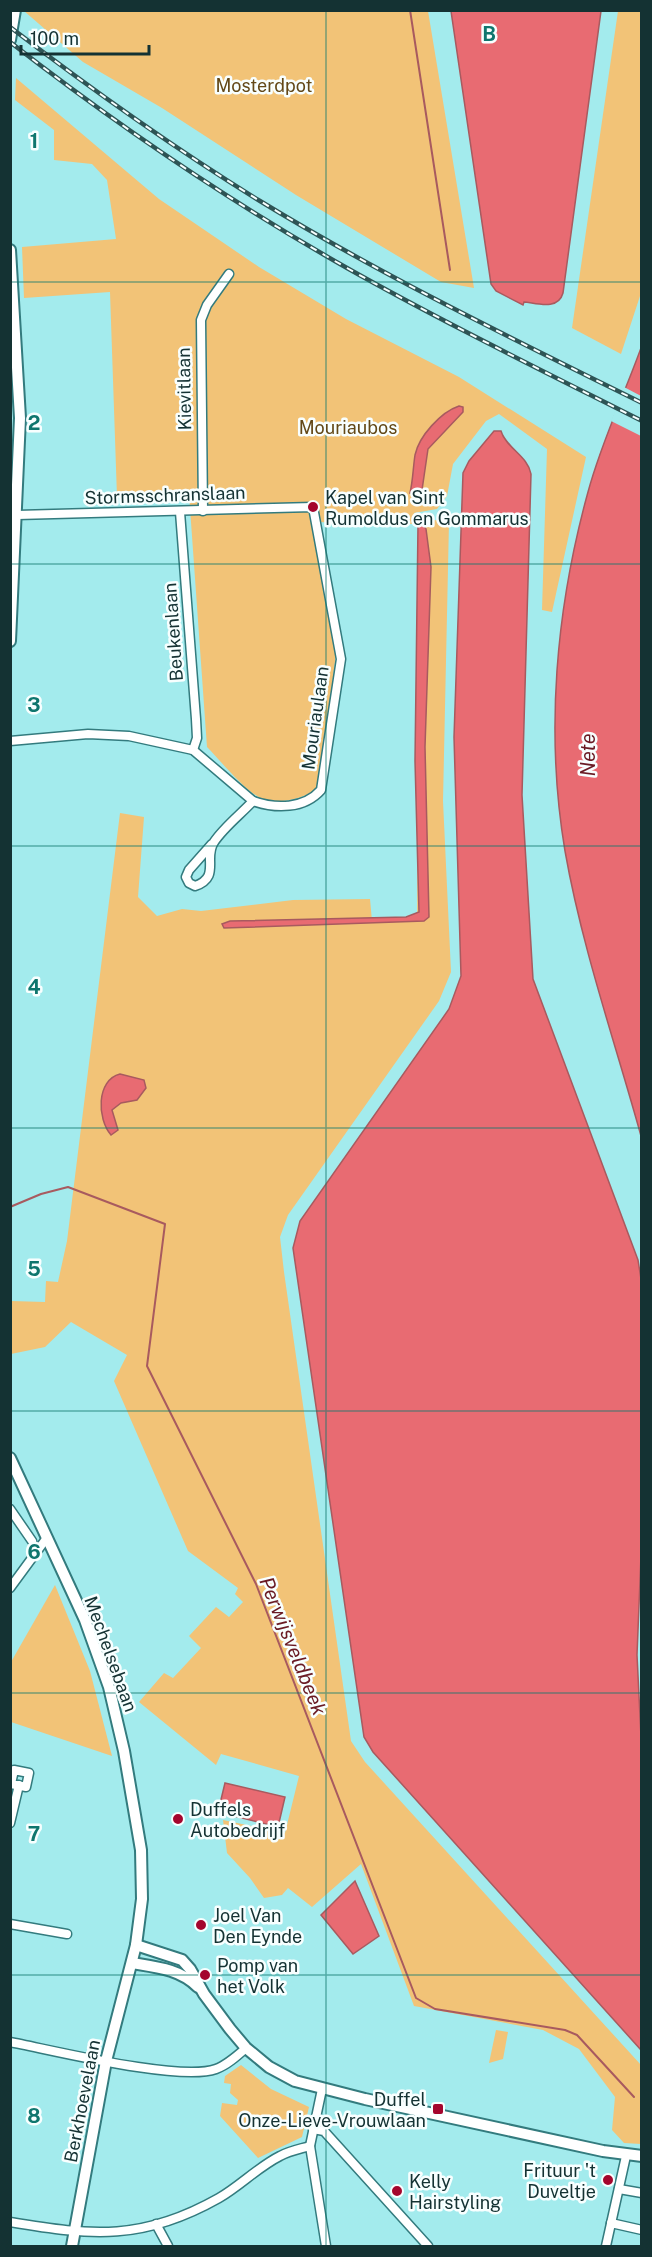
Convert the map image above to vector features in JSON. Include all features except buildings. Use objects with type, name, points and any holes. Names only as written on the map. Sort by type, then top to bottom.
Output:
[{"type":"main road","points":[[10,40],[15,10]]},
{"type":"main road","points":[[10,250],[20,418],[10,641]]},
{"type":"main road","name":"Mechelsebaan","points":[[10,1458],[85,1620],[117,1719],[141,1850],[142,1899],[132,1963]]},
{"type":"main road","points":[[136,1945],[182,1960],[190,1969],[204,1994],[246,2048],[269,2067],[295,2081],[322,2090],[626,2156],[642,2156]]},
{"type":"main road","points":[[132,1963],[182,1975],[204,1994]]},
{"type":"main road","name":"Berkhoevelaan","points":[[72,2247],[106,2061],[132,1963]]},
{"type":"street","name":"Kievitlaan","points":[[203,511],[201,320],[207,305],[229,274]]},
{"type":"street","name":"Stormsschranslaan","points":[[17,515],[313,507]]},
{"type":"street","name":"Mouriaulaan","points":[[253,801],[267,806],[288,806],[313,800],[321,790],[340,659],[313,507]]},
{"type":"street","name":"Beukenlaan","points":[[180,512],[197,738],[193,750]]},
{"type":"street","points":[[10,741],[88,734],[129,736],[193,750],[206,758],[253,801],[212,844],[189,870],[186,877],[189,883],[195,886],[204,883],[209,874],[212,844]]},
{"type":"street","points":[[197,738],[206,758]]},
{"type":"street","points":[[10,1509],[32,1541]]},
{"type":"street","points":[[10,1588],[46,1539]]},
{"type":"street","points":[[10,1823],[19,1785]]},
{"type":"street","points":[[10,1924],[67,1934]]},
{"type":"street","points":[[10,2042],[106,2061],[190,2072],[215,2069],[246,2048]]},
{"type":"street","points":[[322,2090],[310,2146],[326,2247]]},
{"type":"street","points":[[313,2129],[324,2132],[428,2247]]},
{"type":"street","points":[[10,2222],[75,2233],[130,2231],[187,2214],[220,2197],[280,2156],[310,2146]]},
{"type":"street","points":[[606,2247],[626,2156]]},
{"type":"street","points":[[619,2189],[642,2193]]},
{"type":"street","points":[[611,2223],[642,2230]]},
{"type":"street","points":[[156,2224],[168,2247]]},
{"type":"green space","name":"Mosterdpot","points":[[24,11],[428,11],[474,288],[441,282],[296,195],[162,108],[83,62]]},
{"type":"green space","points":[[618,11],[642,11],[641,293],[621,354],[572,328]]},
{"type":"green space","name":"Mouriaubos","points":[[16,78],[159,199],[259,267],[346,319],[459,377],[586,457],[552,612],[542,610],[547,449],[499,414],[486,421],[453,464],[447,496],[437,509],[414,513],[413,524],[313,522],[336,654],[318,788],[306,795],[284,801],[270,801],[256,796],[207,747],[189,494],[117,497],[110,292],[24,298],[22,247],[116,239],[107,180],[92,164],[54,160],[54,130],[15,100]]},
{"type":"green space","points":[[420,518],[449,522],[443,801],[451,972],[439,1001],[288,1215],[280,1237],[284,1272],[351,1741],[365,1762],[641,2065],[641,2144],[624,2143],[612,2130],[615,2097],[579,2049],[543,2030],[414,2006],[361,1864],[312,1907],[288,1888],[282,1895],[264,1898],[250,1878],[227,1853],[223,1820],[285,1833],[299,1776],[221,1754],[216,1765],[139,1702],[164,1673],[173,1678],[201,1648],[189,1636],[216,1607],[229,1617],[243,1602],[235,1594],[238,1588],[188,1551],[114,1381],[127,1355],[71,1322],[45,1347],[11,1354],[11,1301],[45,1302],[46,1281],[58,1282],[67,1241],[120,813],[144,817],[138,897],[157,916],[182,909],[201,911],[293,900],[370,899],[372,921],[417,922]]},
{"type":"green space","points":[[55,1585],[90,1671],[112,1756],[11,1722],[11,1662]]},
{"type":"green space","points":[[496,2030],[508,2032],[503,2059],[489,2063]]},
{"type":"green space","points":[[241,2065],[271,2089],[309,2107],[302,2137],[258,2158],[220,2116],[222,2103],[237,2105],[238,2100],[230,2093],[231,2084],[224,2083],[225,2076]]},
{"type":"water","points":[[451,11],[601,11],[563,293],[560,299],[552,304],[524,302],[523,305],[496,291],[491,284]]},
{"type":"water","name":"Nete","points":[[641,348],[641,1136],[580,923],[572,887],[559,806],[555,716],[561,625],[577,536],[599,455]]},
{"type":"water","points":[[459,406],[463,407],[463,412],[428,449],[422,490],[417,494],[410,493],[415,455],[421,440],[438,419]]},
{"type":"water","points":[[494,431],[501,431],[507,442],[526,462],[531,474],[522,795],[533,979],[638,1260],[641,1279],[642,1531],[637,1655],[642,1757],[641,2050],[373,1752],[364,1737],[293,1248],[300,1221],[449,1009],[461,976],[454,737],[463,473],[469,461]]},
{"type":"water","points":[[422,523],[426,529],[431,567],[425,747],[429,917],[424,921],[224,928],[222,924],[230,921],[406,917],[419,912],[415,761],[418,525]]},
{"type":"water","points":[[120,1074],[144,1080],[146,1088],[137,1100],[121,1103],[112,1110],[118,1130],[111,1135],[103,1120],[101,1101],[106,1084]]},
{"type":"water","points":[[225,1783],[285,1797],[278,1827],[218,1812]]},
{"type":"water","points":[[355,1881],[379,1936],[353,1954],[321,1915]]},
{"type":"pier","points":[[624,387],[641,396],[641,436],[611,421]]},
{"type":"waterway","points":[[410,10],[450,270]]},
{"type":"waterway","name":"Perwijsveldbeek","points":[[10,1207],[41,1194],[68,1187],[165,1224],[147,1366],[256,1584],[416,1998],[435,2009],[565,2030],[577,2035],[634,2097]]},
{"type":"railway","points":[[10,27],[71,73],[196,160],[306,229],[497,331],[642,403]]},
{"type":"railway","points":[[10,42],[91,103],[174,161],[303,242],[420,308],[642,421]]},
{"type":"place","name":"Kapel van Sint Rumoldus en Gommarus","points":[[313,507]]},
{"type":"place","name":"Duffels Autobedrijf","points":[[178,1819]]},
{"type":"place","name":"Joel Van Den Eynde","points":[[201,1925]]},
{"type":"place","name":"Pomp van het Volk","points":[[205,1975]]},
{"type":"place","name":"Duffel Onze-Lieve-Vrouwlaan","points":[[438,2109]]},
{"type":"place","name":"Frituur 't Duveltje","points":[[608,2180]]},
{"type":"place","name":"Kelly Hairstyling","points":[[397,2191]]}]
